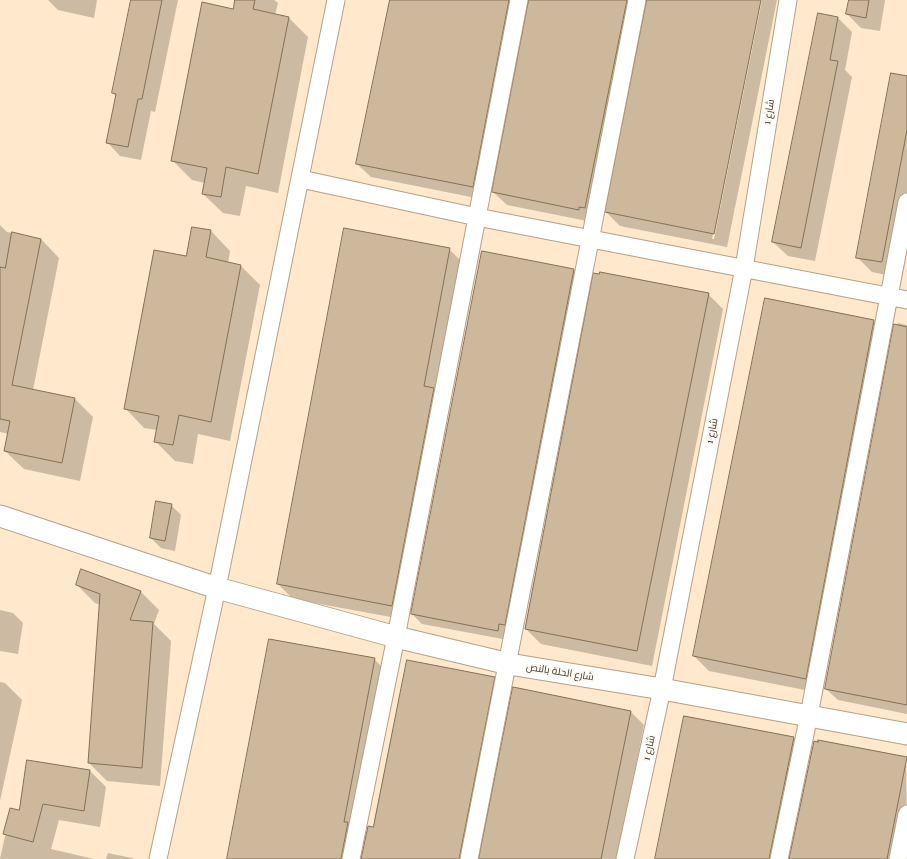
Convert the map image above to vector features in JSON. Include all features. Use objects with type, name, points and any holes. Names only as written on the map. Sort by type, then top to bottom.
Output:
[{"type":"street","points":[[158,859],[217,588],[301,179],[336,0]]},
{"type":"street","points":[[351,859],[396,637],[519,0]]},
{"type":"street","points":[[469,859],[509,664],[588,239],[637,0]]},
{"type":"street","name":"شارع 1","points":[[625,859],[662,689],[744,268],[788,0]]},
{"type":"street","points":[[301,179],[477,217],[907,300]]},
{"type":"street","points":[[779,859],[809,716],[907,202]]},
{"type":"street","name":"شارع الحلة بالنص","points":[[0,516],[217,588],[396,637],[509,664],[662,689],[907,734]]},
{"type":"street","points":[[898,859],[907,814]]},
{"type":"building","points":[[131,0],[162,0],[142,99],[138,99],[128,147],[106,143],[116,94],[112,93]]},
{"type":"building","points":[[235,0],[255,0],[253,9],[289,17],[258,174],[226,167],[221,197],[202,194],[207,168],[171,161],[202,2],[233,9]]},
{"type":"building","points":[[390,0],[509,0],[473,187],[356,164]]},
{"type":"building","points":[[529,0],[627,0],[585,208],[579,207],[579,210],[492,192]]},
{"type":"building","points":[[647,0],[761,0],[714,234],[605,212]]},
{"type":"building","points":[[849,0],[869,0],[866,18],[846,14]]},
{"type":"building","points":[[818,13],[838,17],[830,60],[838,61],[801,248],[772,242]]},
{"type":"building","points":[[891,73],[907,76],[907,130],[882,262],[856,258]]},
{"type":"building","points":[[192,227],[211,230],[206,257],[241,265],[211,422],[179,415],[173,445],[154,442],[159,416],[124,409],[154,250],[186,256]]},
{"type":"building","points":[[344,228],[450,248],[424,386],[434,388],[392,606],[277,584]]},
{"type":"building","points":[[12,232],[41,239],[12,385],[75,398],[62,463],[4,451],[10,421],[0,419],[0,267],[5,268]]},
{"type":"building","points":[[482,251],[574,269],[505,625],[499,624],[498,631],[411,614]]},
{"type":"building","points":[[600,272],[709,293],[637,651],[525,629],[593,273],[599,274]]},
{"type":"building","points":[[765,298],[874,320],[806,679],[693,656]]},
{"type":"building","points":[[894,324],[907,327],[907,705],[825,689]]},
{"type":"building","points":[[156,501],[172,504],[165,541],[150,538]]},
{"type":"building","points":[[81,569],[141,591],[130,620],[153,622],[142,768],[88,763],[100,594],[76,585]]},
{"type":"building","points":[[269,639],[375,658],[344,822],[348,822],[341,859],[227,859]]},
{"type":"building","points":[[407,660],[495,677],[459,859],[361,859],[368,826],[373,827]]},
{"type":"building","points":[[513,687],[631,711],[601,859],[479,859]]},
{"type":"building","points":[[684,716],[794,737],[769,859],[655,859]]},
{"type":"building","points":[[818,740],[907,757],[887,859],[789,859],[814,741],[818,742]]},
{"type":"building","points":[[27,760],[90,770],[84,811],[43,804],[33,842],[3,834],[10,808],[19,810]]}]
